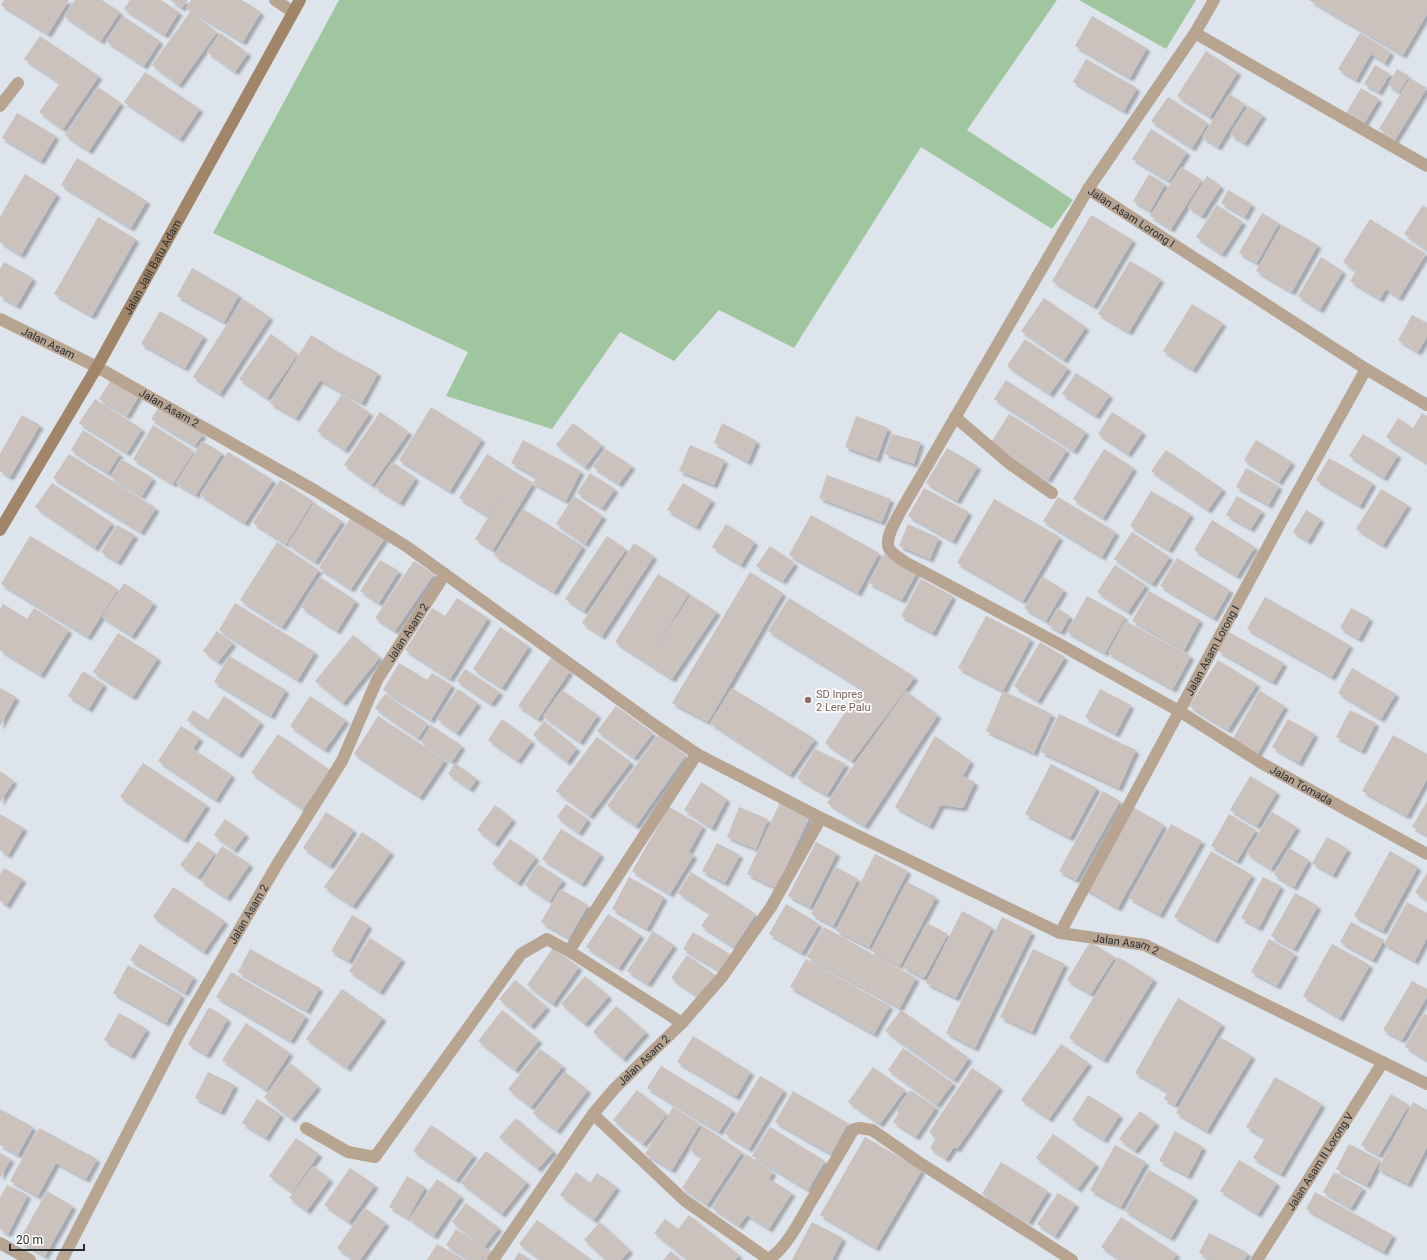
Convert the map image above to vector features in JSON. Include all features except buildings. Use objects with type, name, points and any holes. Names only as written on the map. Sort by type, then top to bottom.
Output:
[{"type":"street","points":[[275,0],[293,12]]},
{"type":"street","name":"Jalan Jalil Batu Adam","points":[[0,530],[97,367],[300,0]]},
{"type":"street","name":"Jalan Asam Lorong I","points":[[1214,0],[1194,33],[1088,189],[1366,369],[1427,405]]},
{"type":"street","points":[[1194,33],[1427,166]]},
{"type":"street","points":[[0,106],[18,82]]},
{"type":"street","name":"Jalan Tomada","points":[[1088,189],[899,514],[888,538],[888,546],[891,551],[905,562],[1061,645],[1179,711],[1263,764],[1427,854]]},
{"type":"street","name":"Jalan Asam","points":[[0,319],[97,367]]},
{"type":"street","name":"Jalan Asam 2","points":[[97,367],[316,491],[406,546],[696,754],[821,818],[1060,933],[1145,945],[1427,1084]]},
{"type":"street","name":"Jalan Asam Lorong I","points":[[1060,933],[1284,517],[1366,369]]},
{"type":"street","points":[[955,417],[1005,460],[1052,493]]},
{"type":"street","name":"Jalan Asam 2","points":[[62,1260],[181,1030],[278,863],[342,761],[377,680],[445,574]]},
{"type":"street","points":[[569,950],[696,754]]},
{"type":"street","name":"Jalan Asam 2","points":[[493,1260],[593,1114],[615,1088],[682,1023],[722,977],[771,907],[821,818]]},
{"type":"street","points":[[306,1128],[348,1152],[375,1157],[520,954],[547,939],[569,950],[682,1023]]},
{"type":"street","name":"Jalan Asam II Lorong V","points":[[1257,1260],[1383,1062]]},
{"type":"street","points":[[593,1114],[684,1200],[768,1259],[782,1248],[854,1129],[860,1128],[872,1130],[917,1161],[1072,1260]]},
{"type":"street","points":[[0,1243],[30,1260]]},
{"type":"green space","points":[[339,0],[1057,0],[967,130],[1073,200],[1052,229],[921,147],[794,348],[719,310],[674,361],[620,332],[552,429],[446,396],[468,352],[213,233]]},
{"type":"green space","points":[[1079,0],[1196,0],[1166,49]]},
{"type":"place","name":"SD Inpres 2 Lere Palu","points":[[808,700]]}]
